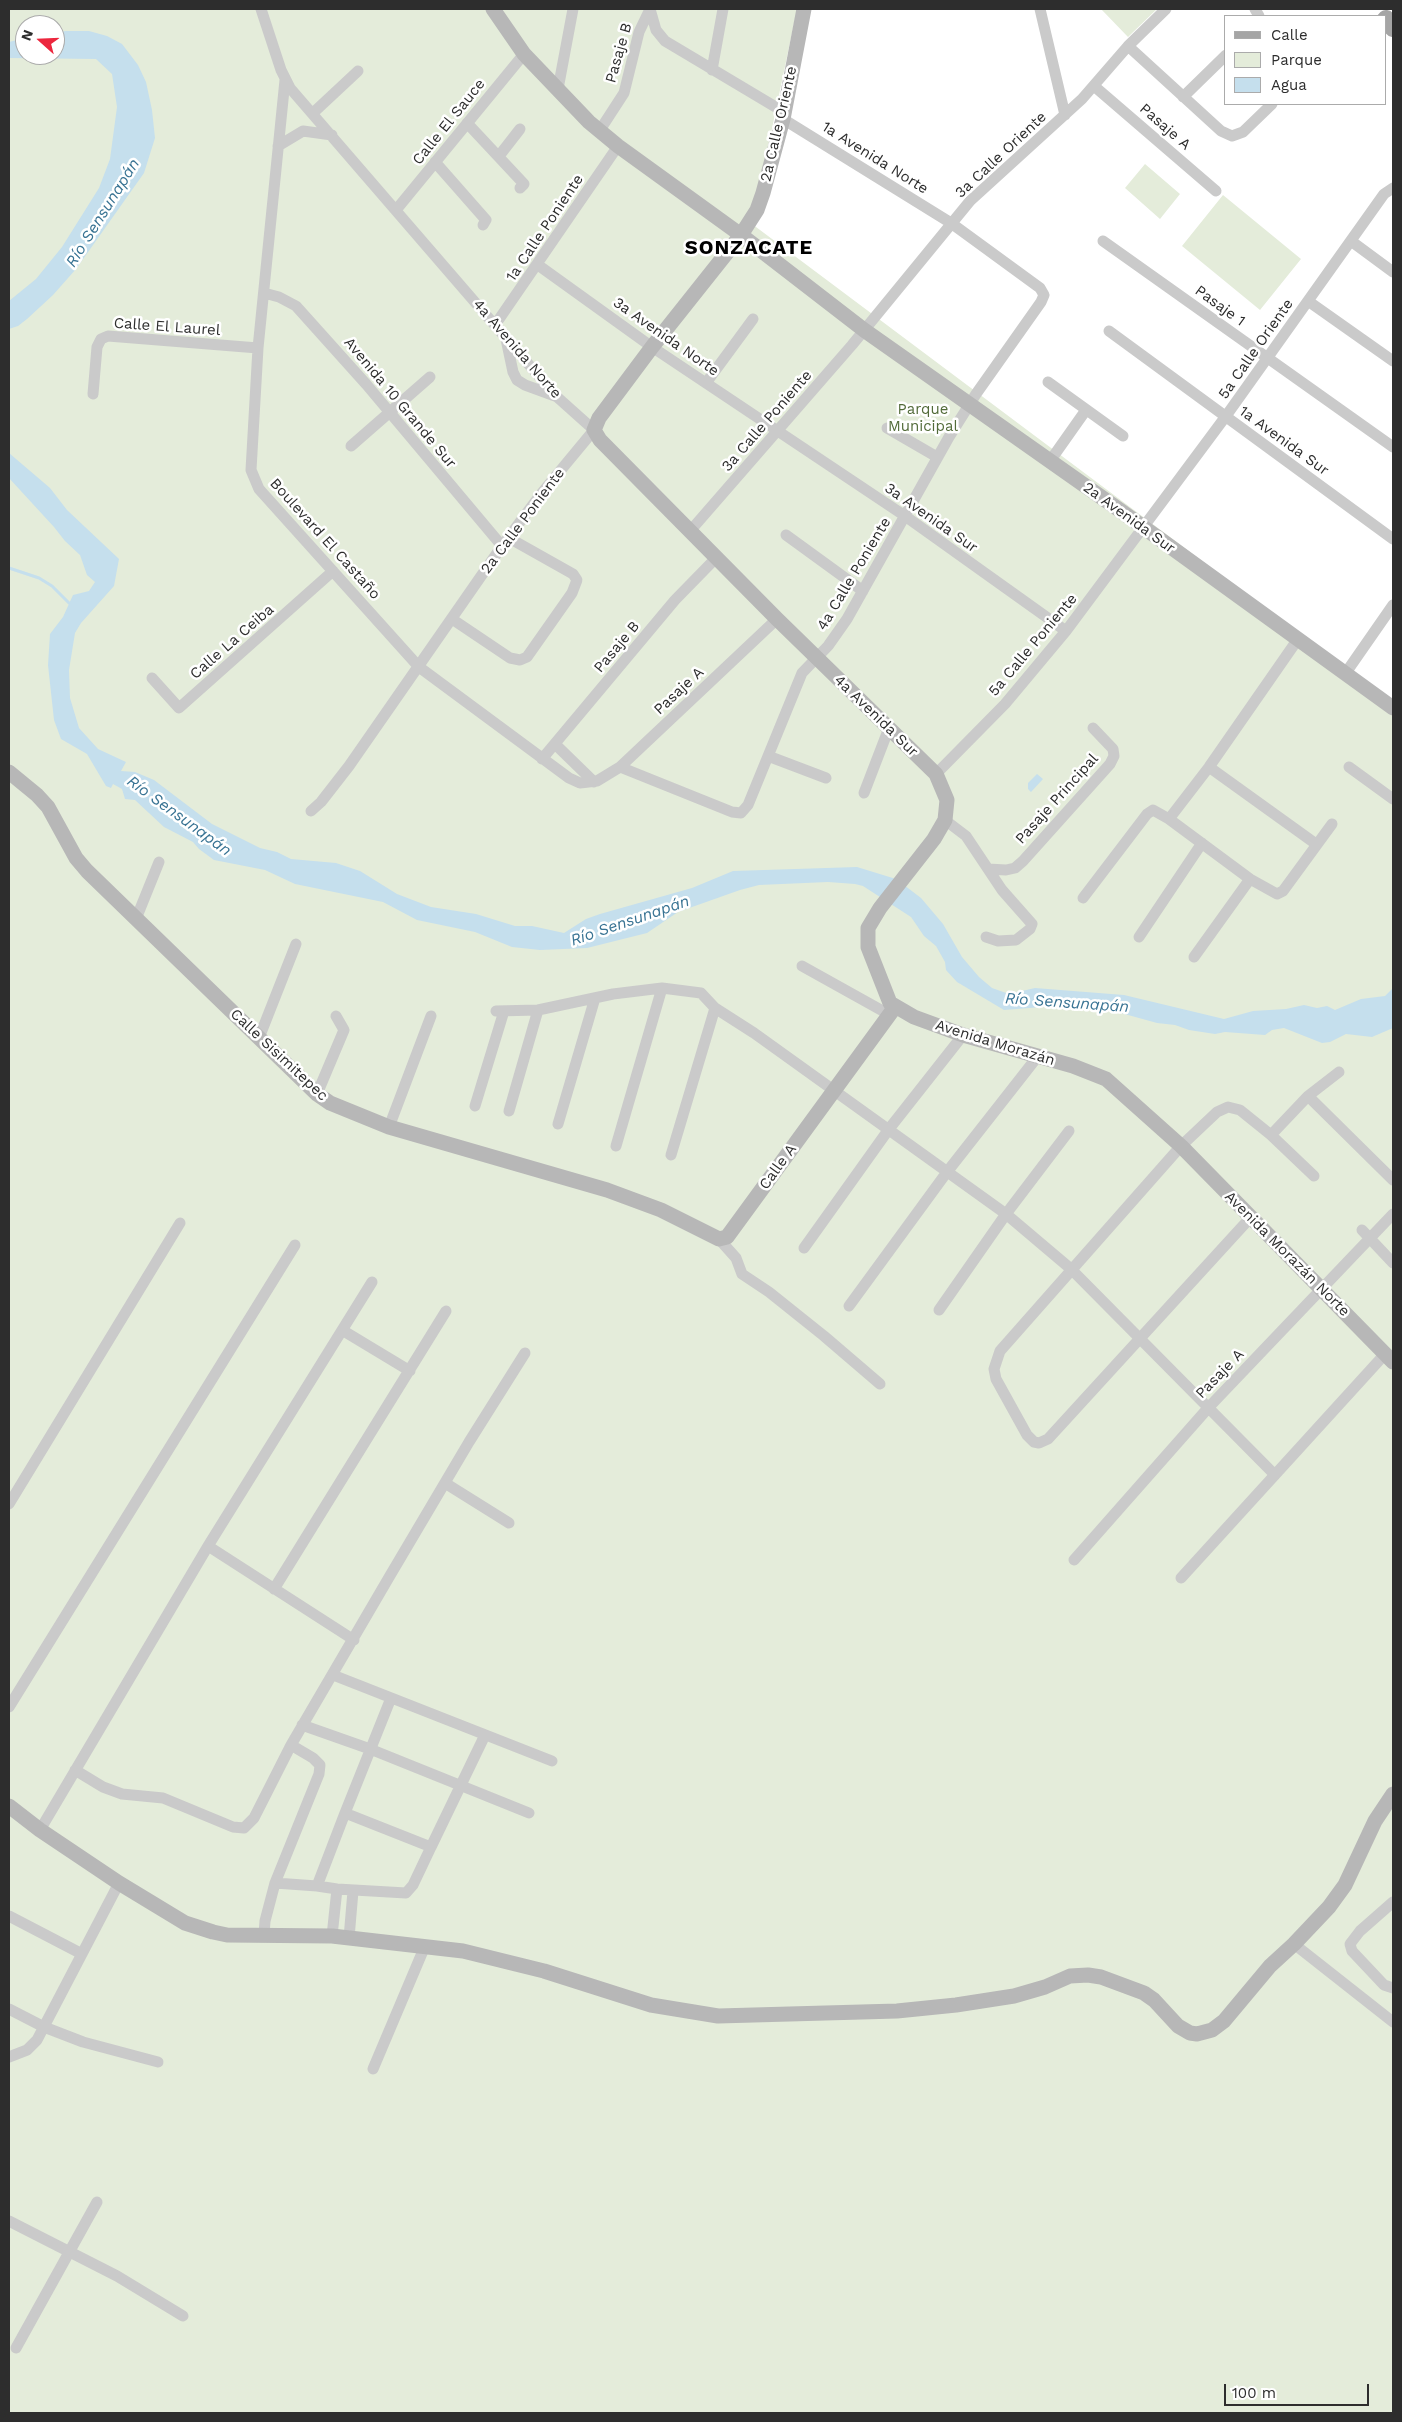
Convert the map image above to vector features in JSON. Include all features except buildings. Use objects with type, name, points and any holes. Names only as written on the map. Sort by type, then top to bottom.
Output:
[{"type":"street","name":"4a Avenida Norte","points":[[261,9],[285,80],[313,113],[556,396],[594,430],[600,440],[816,658]]},
{"type":"street","points":[[558,89],[573,9]]},
{"type":"street","name":"1a Avenida Norte","points":[[650,9],[654,25],[662,38],[951,223]]},
{"type":"street","name":"Pasaje B","points":[[600,130],[624,93],[639,32],[650,9]]},
{"type":"street","points":[[712,70],[723,9]]},
{"type":"street","name":"2a Calle Oriente","points":[[742,235],[764,193],[784,116],[804,9]]},
{"type":"street","points":[[1040,9],[1065,116]]},
{"type":"street","name":"3a Calle Oriente","points":[[864,330],[951,223],[985,186],[1065,116],[1128,46],[1166,9]]},
{"type":"street","name":"2a Avenida Sur","points":[[499,13],[524,54],[618,146],[742,235],[864,330],[1144,528],[1393,708]]},
{"type":"street","points":[[1128,46],[1221,131],[1232,136],[1243,132],[1271,105]]},
{"type":"street","name":"Calle El Sauce","points":[[396,210],[524,54]]},
{"type":"street","points":[[1183,97],[1224,57]]},
{"type":"street","points":[[313,113],[358,71]]},
{"type":"street","name":"Boulevard El Castaño","points":[[285,80],[258,348],[250,458],[252,475],[259,489],[419,667],[569,778],[580,783],[596,781]]},
{"type":"street","name":"Pasaje A","points":[[1094,86],[1216,191]]},
{"type":"street","points":[[467,123],[524,184],[520,188]]},
{"type":"street","points":[[499,156],[520,129]]},
{"type":"street","points":[[278,146],[303,131],[332,135]]},
{"type":"street","name":"1a Calle Poniente","points":[[495,325],[618,146]]},
{"type":"street","points":[[435,162],[486,220],[483,226]]},
{"type":"street","name":"5a Calle Oriente","points":[[1144,528],[1384,194],[1393,188]]},
{"type":"street","name":"4a Calle Poniente","points":[[620,767],[732,812],[741,812],[748,805],[802,672],[828,646],[905,516],[936,457],[969,404],[1044,295],[1040,288],[951,223]]},
{"type":"street","name":"2a Calle Poniente","points":[[311,810],[321,802],[349,766],[506,542],[594,430],[599,418],[652,347],[742,235]]},
{"type":"street","name":"Pasaje 1","points":[[1103,241],[1393,447]]},
{"type":"street","points":[[1351,241],[1393,272]]},
{"type":"street","name":"3a Avenida Norte","points":[[538,265],[652,347],[778,432]]},
{"type":"street","name":"Avenida 10 Grande Sur","points":[[264,294],[279,297],[296,306],[506,542]]},
{"type":"street","points":[[1308,301],[1393,361]]},
{"type":"street","points":[[706,383],[753,319]]},
{"type":"street","name":"3a Calle Poniente","points":[[691,530],[778,432],[864,330]]},
{"type":"street","name":"1a Avenida Sur","points":[[1109,331],[1393,539]]},
{"type":"street","name":"Calle El Laurel","points":[[93,394],[97,347],[101,339],[108,336],[258,348]]},
{"type":"street","points":[[506,338],[513,372],[517,380],[525,385],[556,396]]},
{"type":"street","points":[[351,446],[430,377]]},
{"type":"street","points":[[1048,382],[1123,436]]},
{"type":"street","points":[[1050,461],[1086,410]]},
{"type":"street","points":[[887,428],[936,457]]},
{"type":"street","name":"3a Avenida Sur","points":[[778,432],[905,516],[1066,631]]},
{"type":"street","name":"5a Calle Poniente","points":[[936,774],[1005,704],[1066,631],[1144,528]]},
{"type":"street","points":[[786,535],[862,591]]},
{"type":"street","points":[[452,619],[510,658],[520,660],[526,657],[572,593],[577,580],[573,574],[506,542]]},
{"type":"street","name":"Pasaje B","points":[[542,759],[675,600],[717,557]]},
{"type":"street","name":"Calle La Ceiba","points":[[152,678],[179,708],[333,572]]},
{"type":"street","points":[[1345,674],[1393,605]]},
{"type":"street","name":"Pasaje A","points":[[596,781],[620,767],[777,619]]},
{"type":"street","points":[[1169,819],[1209,767],[1298,639]]},
{"type":"street","name":"4a Avenida Sur","points":[[816,658],[936,774]]},
{"type":"street","points":[[864,793],[889,728]]},
{"type":"street","name":"Pasaje Principal","points":[[988,869],[1006,870],[1019,864],[1110,764],[1114,756],[1113,749],[1092,728]]},
{"type":"street","points":[[554,744],[596,781]]},
{"type":"street","points":[[768,756],[826,778]]},
{"type":"street","points":[[1209,767],[1316,844]]},
{"type":"street","points":[[1349,767],[1393,800]]},
{"type":"street","name":"Calle Sisimitepec","points":[[9,772],[37,794],[48,806],[76,858],[87,871],[317,1094],[346,1111],[388,1127],[607,1190],[661,1210],[719,1239]]},
{"type":"street","points":[[892,1011],[868,947],[868,928],[880,908],[934,839],[945,820],[947,800],[936,774]]},
{"type":"street","points":[[1083,898],[1147,814],[1153,810],[1169,819],[1250,878],[1277,894],[1283,891],[1332,824]]},
{"type":"street","points":[[945,820],[966,836],[1002,890],[1032,924],[1030,930],[1016,940],[998,941],[986,937]]},
{"type":"street","points":[[1139,937],[1202,843]]},
{"type":"street","points":[[136,919],[159,862]]},
{"type":"street","points":[[1194,957],[1250,878]]},
{"type":"street","points":[[259,1038],[296,944]]},
{"type":"street","points":[[802,966],[892,1011]]},
{"type":"street","points":[[616,1146],[662,988]]},
{"type":"street","points":[[475,1106],[500,1011],[538,1010],[595,998],[662,988],[701,994],[715,1008],[835,1090],[1006,1214],[1072,1270],[1275,1475]]},
{"type":"street","points":[[558,1124],[595,998]]},
{"type":"street","points":[[671,1155],[715,1008]]},
{"type":"street","points":[[509,1111],[538,1010]]},
{"type":"street","name":"Avenida Morazán","points":[[892,1011],[1092,1072],[1106,1079],[1181,1146]]},
{"type":"street","name":"Calle A","points":[[719,1239],[727,1237],[892,1011]]},
{"type":"street","points":[[317,1094],[344,1030],[336,1016]]},
{"type":"street","points":[[388,1127],[431,1016]]},
{"type":"street","points":[[804,1248],[890,1129],[963,1034]]},
{"type":"street","points":[[849,1306],[947,1172],[1038,1056]]},
{"type":"street","points":[[1271,1135],[1308,1096],[1339,1072]]},
{"type":"street","points":[[1308,1096],[1348,1133],[1393,1180]]},
{"type":"street","points":[[1251,1217],[1048,1440],[1039,1443],[1027,1435],[996,1378],[994,1369],[1000,1351],[1181,1146],[1217,1112],[1228,1107],[1240,1110],[1271,1135],[1314,1176]]},
{"type":"street","points":[[940,1310],[1006,1214],[1069,1131]]},
{"type":"street","name":"Avenida Morazán Norte","points":[[1181,1146],[1389,1358]]},
{"type":"street","name":"Pasaje A","points":[[1074,1560],[1209,1407],[1322,1288],[1366,1234],[1393,1214]]},
{"type":"street","points":[[9,1504],[180,1223]]},
{"type":"street","points":[[1366,1234],[1393,1263]]},
{"type":"street","points":[[719,1239],[736,1258],[742,1274],[769,1292],[811,1325],[880,1384]]},
{"type":"street","points":[[9,1707],[295,1246]]},
{"type":"street","points":[[40,1830],[208,1546],[372,1282]]},
{"type":"street","points":[[274,1589],[446,1311]]},
{"type":"street","points":[[342,1330],[410,1371]]},
{"type":"street","points":[[74,1770],[103,1787],[122,1794],[163,1798],[233,1827],[244,1828],[254,1818],[302,1725],[354,1640],[445,1483],[525,1353]]},
{"type":"street","points":[[1181,1578],[1275,1475],[1389,1358]]},
{"type":"street","points":[[445,1483],[509,1523]]},
{"type":"street","points":[[208,1546],[354,1640]]},
{"type":"street","points":[[333,1675],[552,1761]]},
{"type":"street","points":[[317,1886],[391,1698]]},
{"type":"street","points":[[302,1725],[370,1748],[529,1813]]},
{"type":"street","points":[[275,1882],[336,1889],[406,1893],[413,1885],[485,1735]]},
{"type":"street","points":[[264,1935],[265,1921],[275,1882],[319,1774],[320,1765],[313,1758],[291,1745]]},
{"type":"street","points":[[9,1806],[40,1830],[171,1915],[200,1929],[227,1935],[332,1936],[463,1951],[538,1969],[651,2005],[718,2016],[897,2011],[956,2006],[1014,1996],[1075,1975],[1095,1975],[1144,1993],[1154,2000],[1178,2026],[1190,2033],[1197,2034],[1212,2030],[1224,2021],[1270,1966],[1294,1944],[1336,1898],[1375,1821],[1393,1794]]},
{"type":"street","points":[[345,1813],[431,1847]]},
{"type":"street","points":[[9,2057],[27,2050],[37,2040],[119,1883]]},
{"type":"street","points":[[332,1936],[336,1889]]},
{"type":"street","points":[[348,1938],[353,1890]]},
{"type":"street","points":[[1393,1902],[1360,1931],[1350,1944],[1352,1951],[1384,1985],[1393,1988]]},
{"type":"street","points":[[9,1916],[82,1954]]},
{"type":"street","points":[[1294,1944],[1393,2022]]},
{"type":"street","points":[[372,2069],[425,1946]]},
{"type":"street","points":[[9,2009],[44,2027],[99,2046],[158,2062]]},
{"type":"street","points":[[16,2348],[97,2202]]},
{"type":"street","points":[[9,2221],[70,2251],[155,2298],[183,2316]]},
{"type":"green space","name":"Parque Municipal","points":[[9,9],[797,9],[752,224],[1393,704],[1393,2413],[9,2413]]},
{"type":"green space","points":[[1101,9],[1157,9],[1128,37]]},
{"type":"green space","points":[[1145,164],[1180,194],[1160,219],[1125,188]]},
{"type":"green space","points":[[1223,195],[1301,259],[1260,310],[1182,246]]},
{"type":"water","name":"Río Sensunapán","points":[[65,31],[89,31],[107,36],[122,44],[138,65],[146,82],[155,138],[144,173],[76,269],[53,295],[27,319],[18,326],[9,329],[9,301],[36,279],[62,247],[99,188],[110,159],[117,107],[112,74],[96,59],[65,59]]},
{"type":"water","points":[[15,40],[15,58],[9,58],[9,42]]},
{"type":"water","name":"Río Sensunapán","points":[[9,453],[50,488],[67,510],[119,559],[114,586],[81,623],[75,633],[69,670],[70,698],[79,728],[98,749],[126,762],[121,771],[135,772],[154,780],[212,824],[260,848],[277,852],[291,859],[336,863],[360,871],[397,894],[431,907],[476,914],[515,926],[532,926],[564,933],[586,919],[692,888],[733,871],[857,867],[896,879],[921,898],[943,924],[962,957],[979,977],[992,988],[1009,994],[1035,988],[1124,995],[1224,1019],[1253,1011],[1286,1009],[1304,1005],[1317,1008],[1327,1006],[1335,1010],[1361,999],[1385,996],[1393,988],[1393,1028],[1372,1037],[1346,1034],[1330,1042],[1322,1043],[1284,1028],[1272,1030],[1265,1035],[1225,1032],[1215,1034],[1157,1023],[1110,1010],[1055,1006],[1004,1010],[957,982],[946,970],[945,962],[936,946],[924,936],[911,917],[863,886],[855,884],[828,882],[759,885],[678,912],[647,933],[587,948],[540,950],[512,947],[475,932],[417,920],[383,902],[295,884],[265,870],[214,860],[193,842],[164,827],[135,800],[125,799],[122,789],[113,784],[111,788],[106,786],[87,754],[61,739],[54,720],[48,665],[50,634],[63,617],[73,595],[89,591],[95,582],[87,575],[80,555],[65,541],[9,478]]},
{"type":"water","points":[[1037,774],[1043,779],[1031,792],[1028,789],[1028,783]]},
{"type":"waterway","points":[[9,568],[39,578],[52,586],[69,603]]},
{"type":"district","name":"SONZACATE","points":[[749,248]]}]
